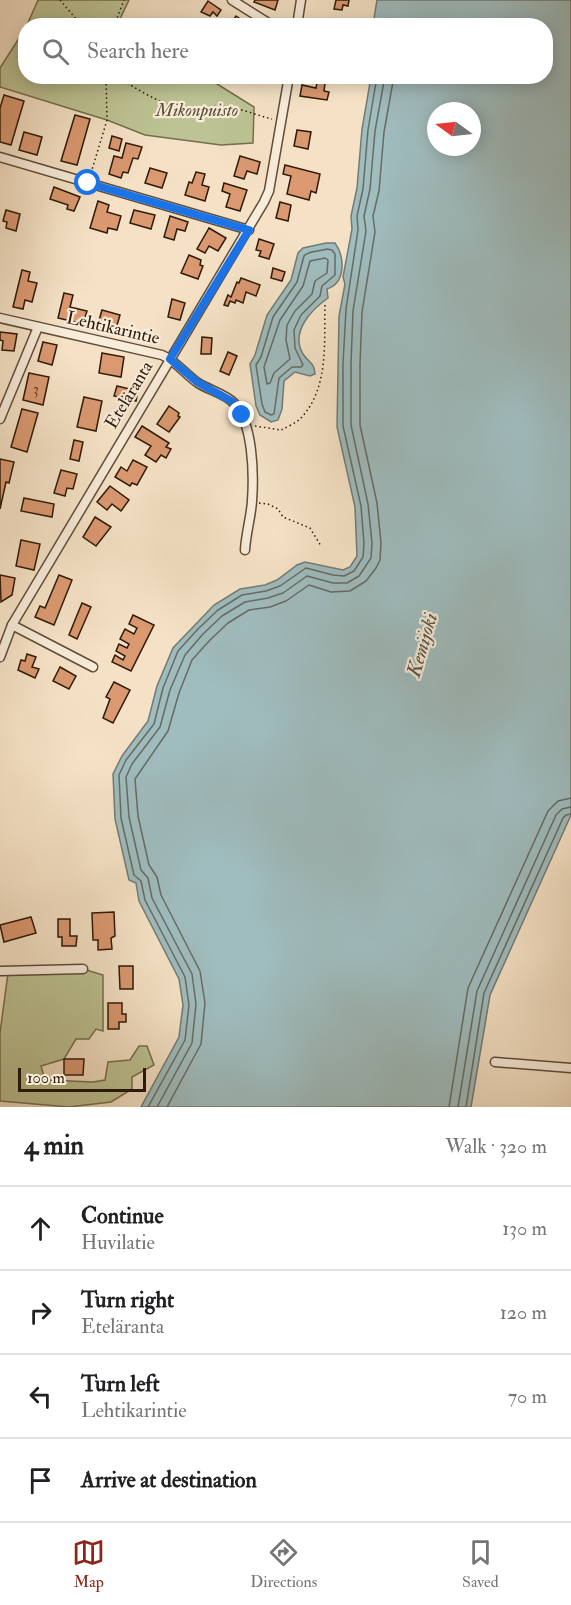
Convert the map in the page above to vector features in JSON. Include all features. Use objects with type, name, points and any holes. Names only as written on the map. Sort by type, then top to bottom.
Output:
[{"type":"street","points":[[232,0],[260,18]]},
{"type":"street","points":[[298,18],[301,0]]},
{"type":"street","name":"Eteläranta","points":[[0,657],[12,625],[249,230],[269,191],[287,84]]},
{"type":"street","points":[[0,157],[249,230]]},
{"type":"street","name":"Lehtikarintie","points":[[0,318],[170,359],[197,382],[233,402],[242,415],[251,451],[252,502],[245,550]]},
{"type":"street","points":[[0,419],[38,327]]},
{"type":"street","points":[[12,625],[93,667]]},
{"type":"street","points":[[0,971],[83,969]]},
{"type":"street","points":[[495,1062],[571,1068]]},
{"type":"path","points":[[60,0],[75,18]]},
{"type":"path","points":[[117,18],[124,0]]},
{"type":"path","points":[[88,183],[107,120],[106,84]]},
{"type":"path","points":[[129,84],[181,109],[200,113],[214,106],[227,106],[281,122]]},
{"type":"path","points":[[245,425],[281,430],[300,419],[319,391],[323,365],[325,304]]},
{"type":"path","points":[[252,502],[268,504],[278,509],[283,517],[310,528],[321,546]]},
{"type":"green space","points":[[38,0],[129,0],[120,18],[30,18]]},
{"type":"green space","name":"Mikonpuisto","points":[[18,40],[18,84],[217,84],[254,107],[253,143],[221,145],[145,135],[107,120],[0,87],[0,68]]},
{"type":"green space","points":[[83,969],[103,975],[103,1031],[96,1029],[89,1039],[76,1039],[64,1059],[41,1066],[45,1080],[93,1082],[105,1080],[108,1062],[130,1060],[139,1046],[147,1046],[154,1065],[132,1077],[132,1089],[111,1102],[69,1107],[0,1101],[0,1033],[8,973]]},
{"type":"water","name":"Kemijoki","points":[[377,0],[571,0],[571,815],[490,995],[471,1107],[141,1107],[179,1037],[183,1005],[179,979],[139,901],[136,883],[129,880],[115,819],[113,774],[122,756],[148,721],[157,686],[173,648],[214,605],[240,589],[265,585],[277,580],[297,565],[305,562],[343,570],[350,567],[357,556],[355,507],[337,427],[339,316],[345,284],[343,277],[352,229],[351,216],[357,188],[362,129],[370,84],[553,84],[553,18],[374,18]]},
{"type":"water","points":[[335,243],[341,255],[341,276],[333,286],[327,289],[328,298],[304,322],[299,338],[303,354],[313,365],[315,374],[310,376],[295,372],[284,381],[282,409],[278,420],[271,422],[260,415],[256,406],[250,364],[267,315],[291,280],[298,253],[303,248]]},
{"type":"building","points":[[255,0],[278,0],[275,10],[254,2]]},
{"type":"building","points":[[336,0],[349,0],[348,6],[343,5],[342,10],[334,9]]},
{"type":"building","points":[[208,1],[221,10],[217,16],[213,12],[210,16],[201,12]]},
{"type":"building","points":[[317,84],[325,84],[324,91],[329,92],[327,100],[300,96],[302,85],[316,88]]},
{"type":"building","points":[[4,95],[24,101],[11,145],[0,142],[0,108]]},
{"type":"building","points":[[75,115],[90,119],[77,165],[61,161]]},
{"type":"building","points":[[297,130],[311,132],[308,149],[294,146]]},
{"type":"building","points":[[24,132],[42,137],[37,155],[19,150]]},
{"type":"building","points":[[112,136],[122,139],[119,151],[109,148]]},
{"type":"building","points":[[126,143],[142,147],[138,159],[133,158],[128,173],[123,172],[121,178],[109,174],[114,156],[122,158]]},
{"type":"building","points":[[240,156],[260,162],[257,174],[247,171],[244,179],[234,176]]},
{"type":"building","points":[[285,165],[320,174],[316,193],[311,191],[309,200],[287,194],[291,176],[283,174]]},
{"type":"building","points":[[150,168],[167,173],[162,188],[145,183]]},
{"type":"building","points":[[196,172],[205,174],[202,185],[209,187],[205,201],[185,195],[189,182],[192,183]]},
{"type":"building","points":[[224,183],[247,190],[240,211],[226,207],[230,194],[222,191]]},
{"type":"building","points":[[54,187],[80,197],[74,211],[67,209],[68,205],[50,199]]},
{"type":"building","points":[[98,201],[109,205],[107,212],[121,216],[117,230],[108,228],[107,233],[90,228]]},
{"type":"building","points":[[280,202],[291,205],[288,221],[276,218]]},
{"type":"building","points":[[6,210],[20,214],[16,231],[6,228],[7,222],[3,221]]},
{"type":"building","points":[[134,210],[155,215],[151,229],[130,223]]},
{"type":"building","points":[[170,216],[188,222],[185,231],[177,229],[174,240],[164,237]]},
{"type":"building","points":[[209,228],[226,238],[218,251],[209,246],[205,253],[197,249]]},
{"type":"building","points":[[259,239],[274,244],[269,259],[259,256],[261,251],[256,250]]},
{"type":"building","points":[[189,255],[201,260],[200,265],[203,266],[198,279],[181,273]]},
{"type":"building","points":[[273,268],[285,272],[282,281],[271,278]]},
{"type":"building","points":[[22,270],[30,272],[28,281],[37,283],[32,302],[25,300],[23,309],[13,307]]},
{"type":"building","points":[[241,278],[260,285],[256,296],[246,292],[243,303],[236,300],[235,303],[230,301],[228,306],[224,305],[228,295],[231,297]]},
{"type":"building","points":[[64,293],[73,295],[70,307],[87,311],[83,324],[58,318]]},
{"type":"building","points":[[172,299],[185,303],[180,320],[168,317]]},
{"type":"building","points":[[102,310],[120,315],[115,332],[97,327]]},
{"type":"building","points":[[0,332],[17,334],[14,351],[2,350],[3,341],[0,340]]},
{"type":"building","points":[[202,337],[212,338],[211,354],[201,354]]},
{"type":"building","points":[[43,342],[57,345],[52,365],[38,361]]},
{"type":"building","points":[[228,352],[237,356],[229,375],[220,371]]},
{"type":"building","points":[[102,353],[124,357],[121,377],[99,373]]},
{"type":"building","points":[[29,373],[49,377],[43,405],[23,400]]},
{"type":"building","points":[[117,386],[138,391],[136,401],[114,396]]},
{"type":"building","points":[[84,397],[102,401],[96,431],[77,427]]},
{"type":"building","points":[[169,406],[179,413],[180,417],[169,432],[157,424]]},
{"type":"building","points":[[22,409],[38,413],[27,452],[11,447]]},
{"type":"building","points":[[142,426],[169,443],[166,447],[171,449],[166,458],[161,455],[156,462],[145,455],[151,446],[135,437]]},
{"type":"building","points":[[74,440],[83,442],[79,461],[70,459]]},
{"type":"building","points":[[0,459],[14,462],[9,483],[6,482],[0,509]]},
{"type":"building","points":[[133,460],[147,467],[137,485],[132,483],[130,486],[115,477],[121,467],[127,471]]},
{"type":"building","points":[[61,470],[77,474],[73,489],[67,488],[65,496],[54,493]]},
{"type":"building","points":[[110,486],[129,500],[121,511],[112,504],[107,510],[97,502]]},
{"type":"building","points":[[24,498],[54,504],[52,517],[21,511]]},
{"type":"building","points":[[95,517],[111,527],[96,546],[83,537]]},
{"type":"building","points":[[21,540],[40,544],[34,570],[16,566]]},
{"type":"building","points":[[0,575],[15,578],[12,595],[1,602]]},
{"type":"building","points":[[59,575],[72,580],[54,625],[35,617],[40,606],[45,608]]},
{"type":"building","points":[[82,603],[91,607],[77,639],[69,635]]},
{"type":"building","points":[[133,615],[154,625],[131,671],[112,662],[115,655],[123,660],[125,656],[116,651],[119,644],[127,648],[129,644],[120,639],[125,629],[134,634],[137,628],[129,624]]},
{"type":"building","points":[[27,654],[36,657],[32,667],[39,669],[35,678],[18,670],[21,660],[25,661]]},
{"type":"building","points":[[60,667],[76,676],[69,689],[53,681]]},
{"type":"building","points":[[114,682],[130,690],[113,723],[103,718],[110,699],[106,697]]},
{"type":"building","points":[[114,912],[115,936],[111,938],[112,949],[98,950],[98,940],[93,940],[92,913]]},
{"type":"building","points":[[31,917],[36,933],[4,942],[0,925]]},
{"type":"building","points":[[58,919],[70,919],[70,936],[77,936],[76,946],[62,946],[62,937],[58,937]]},
{"type":"building","points":[[119,966],[133,966],[133,989],[120,989]]},
{"type":"building","points":[[108,1003],[122,1003],[122,1014],[126,1014],[126,1022],[119,1022],[119,1029],[108,1029]]},
{"type":"building","points":[[64,1059],[84,1059],[83,1075],[64,1075]]},
{"type":"route","points":[[88,183],[249,230],[170,359],[197,382],[233,402],[242,415]]}]
